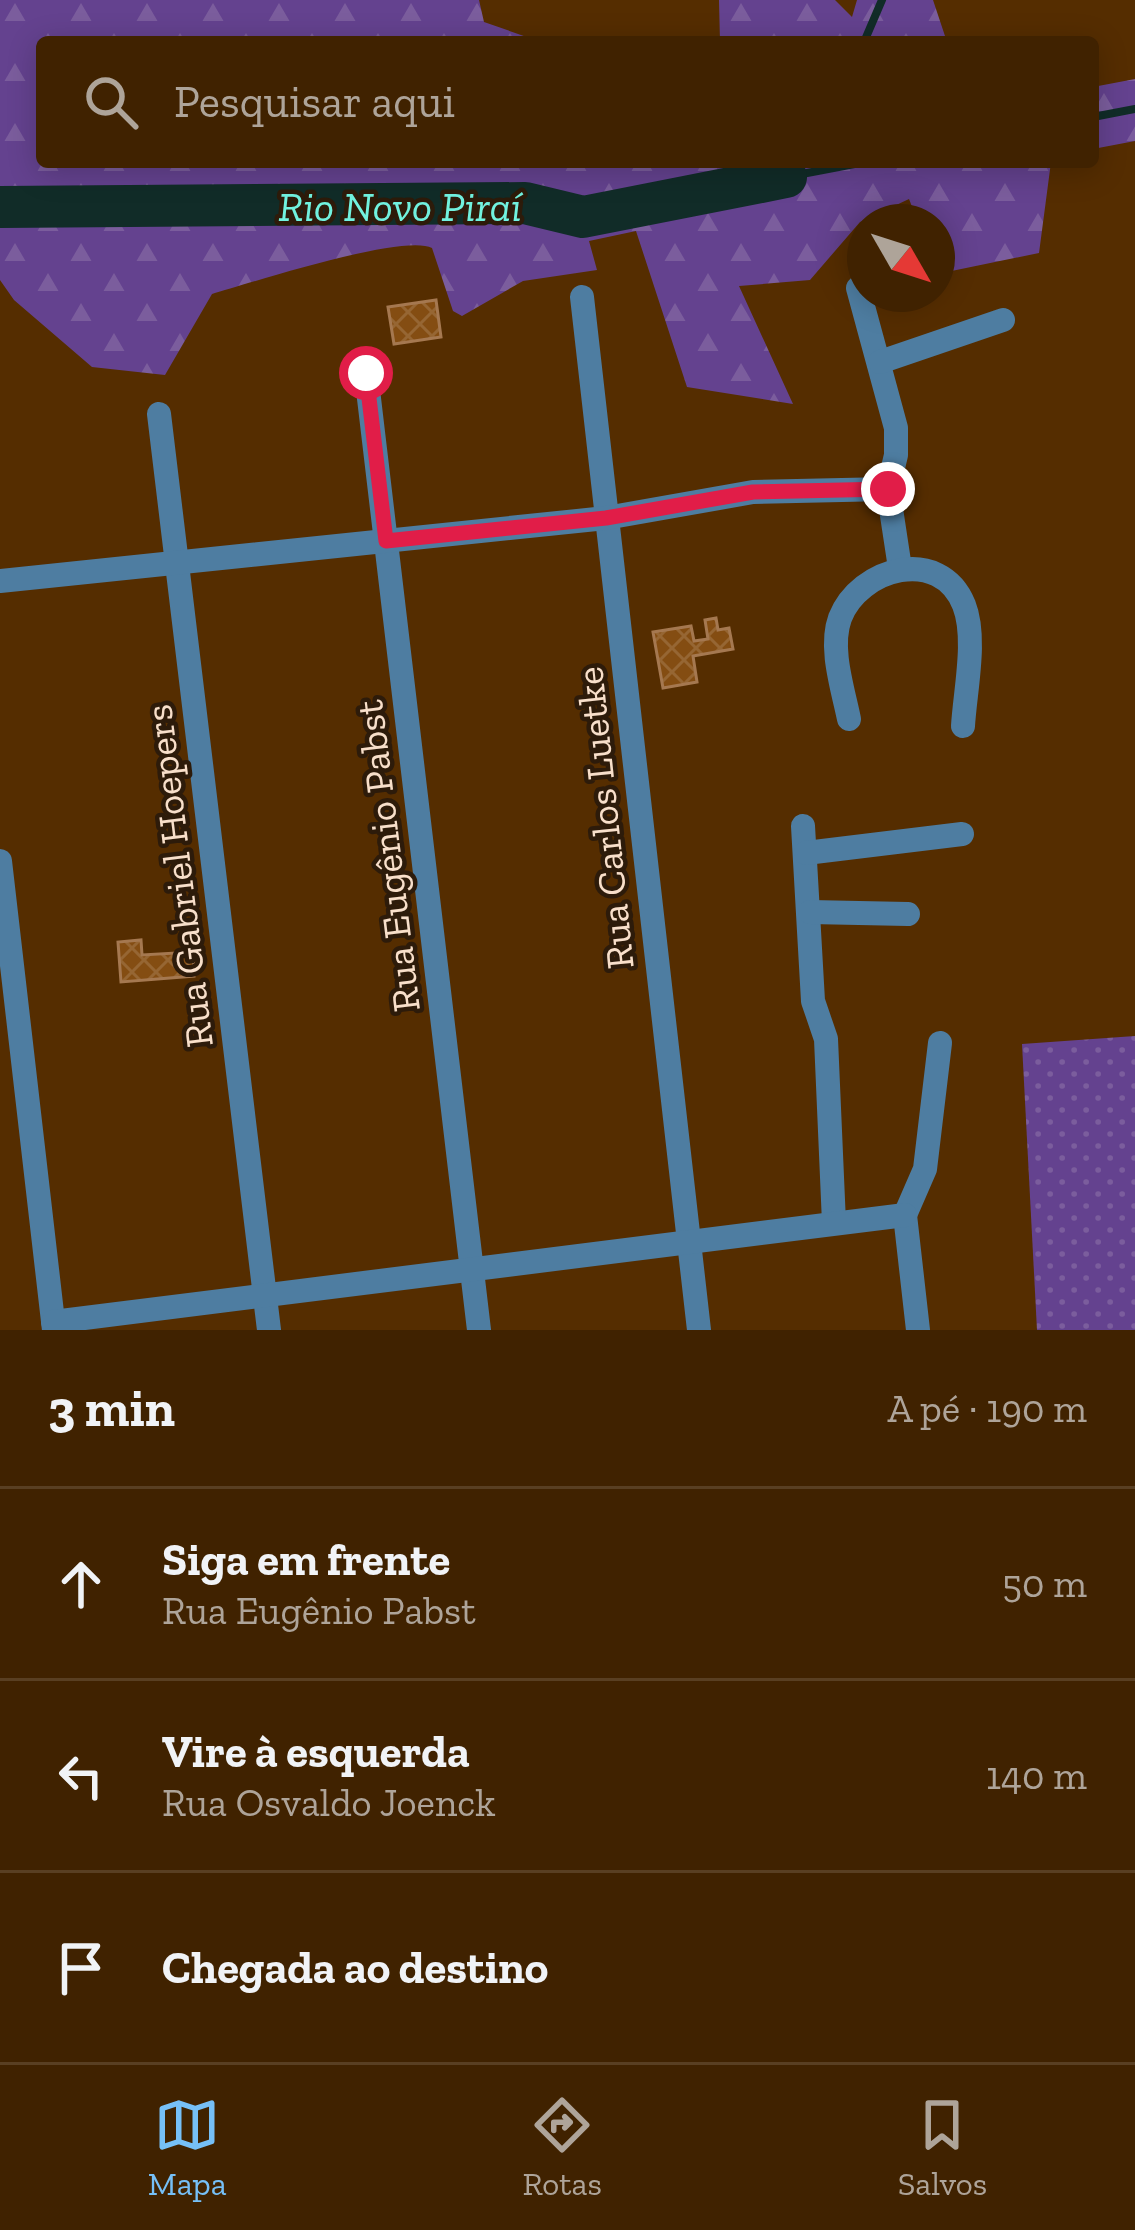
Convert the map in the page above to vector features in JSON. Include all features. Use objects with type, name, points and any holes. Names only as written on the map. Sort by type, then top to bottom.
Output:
[{"type":"street","name":"Rua Carlos Luetke","points":[[582,297],[699,1330]]},
{"type":"street","points":[[865,312],[896,428],[888,489],[900,568]]},
{"type":"street","points":[[880,362],[1003,320]]},
{"type":"street","name":"Rua Eugênio Pabst","points":[[366,373],[479,1330]]},
{"type":"street","name":"Rua Gabriel Hoepers","points":[[159,413],[269,1330]]},
{"type":"street","points":[[0,581],[606,518],[753,492],[888,489]]},
{"type":"street","points":[[849,719],[837,650],[838,622],[850,597],[873,576],[900,568],[931,574],[963,603],[968,626],[963,726]]},
{"type":"street","points":[[803,826],[813,1001],[826,1039],[829,1077],[834,1223]]},
{"type":"street","points":[[806,853],[962,834]]},
{"type":"street","points":[[0,861],[53,1326],[904,1215]]},
{"type":"street","points":[[809,912],[908,914]]},
{"type":"street","points":[[918,1330],[904,1215],[926,1169],[940,1043]]},
{"type":"green space","points":[[0,0],[479,0],[484,22],[524,36],[36,36],[36,168],[1050,168],[1039,253],[955,270],[955,204],[911,204],[909,199],[898,204],[847,204],[847,237],[810,280],[739,286],[793,404],[687,387],[636,231],[589,241],[597,270],[523,281],[462,316],[453,311],[432,248],[416,245],[326,261],[212,294],[165,375],[92,367],[14,300],[0,280]]},
{"type":"green space","points":[[719,0],[835,0],[852,17],[857,0],[933,0],[945,36],[720,36]]},
{"type":"green space","points":[[1135,79],[1135,141],[1099,148],[1099,86]]},
{"type":"green space","points":[[1135,1036],[1135,1330],[1037,1330],[1022,1044]]},
{"type":"building","points":[[436,300],[441,337],[394,344],[388,307]]},
{"type":"building","points":[[716,618],[718,630],[729,628],[733,649],[693,656],[697,682],[663,688],[653,632],[691,626],[694,641],[708,639],[705,620]]},
{"type":"building","points":[[141,940],[142,955],[193,952],[194,976],[121,982],[118,942]]},
{"type":"waterway","points":[[867,36],[882,0]]},
{"type":"waterway","name":"Rio Novo Piraí","points":[[1099,116],[1135,109]]},
{"type":"waterway","name":"Rio Novo Piraí","points":[[786,177],[833,168]]},
{"type":"waterway","name":"Rio Novo Piraí","points":[[0,207],[525,203],[583,217],[786,177]]},
{"type":"route","points":[[366,373],[386,541],[606,518],[753,492],[888,489]]}]
